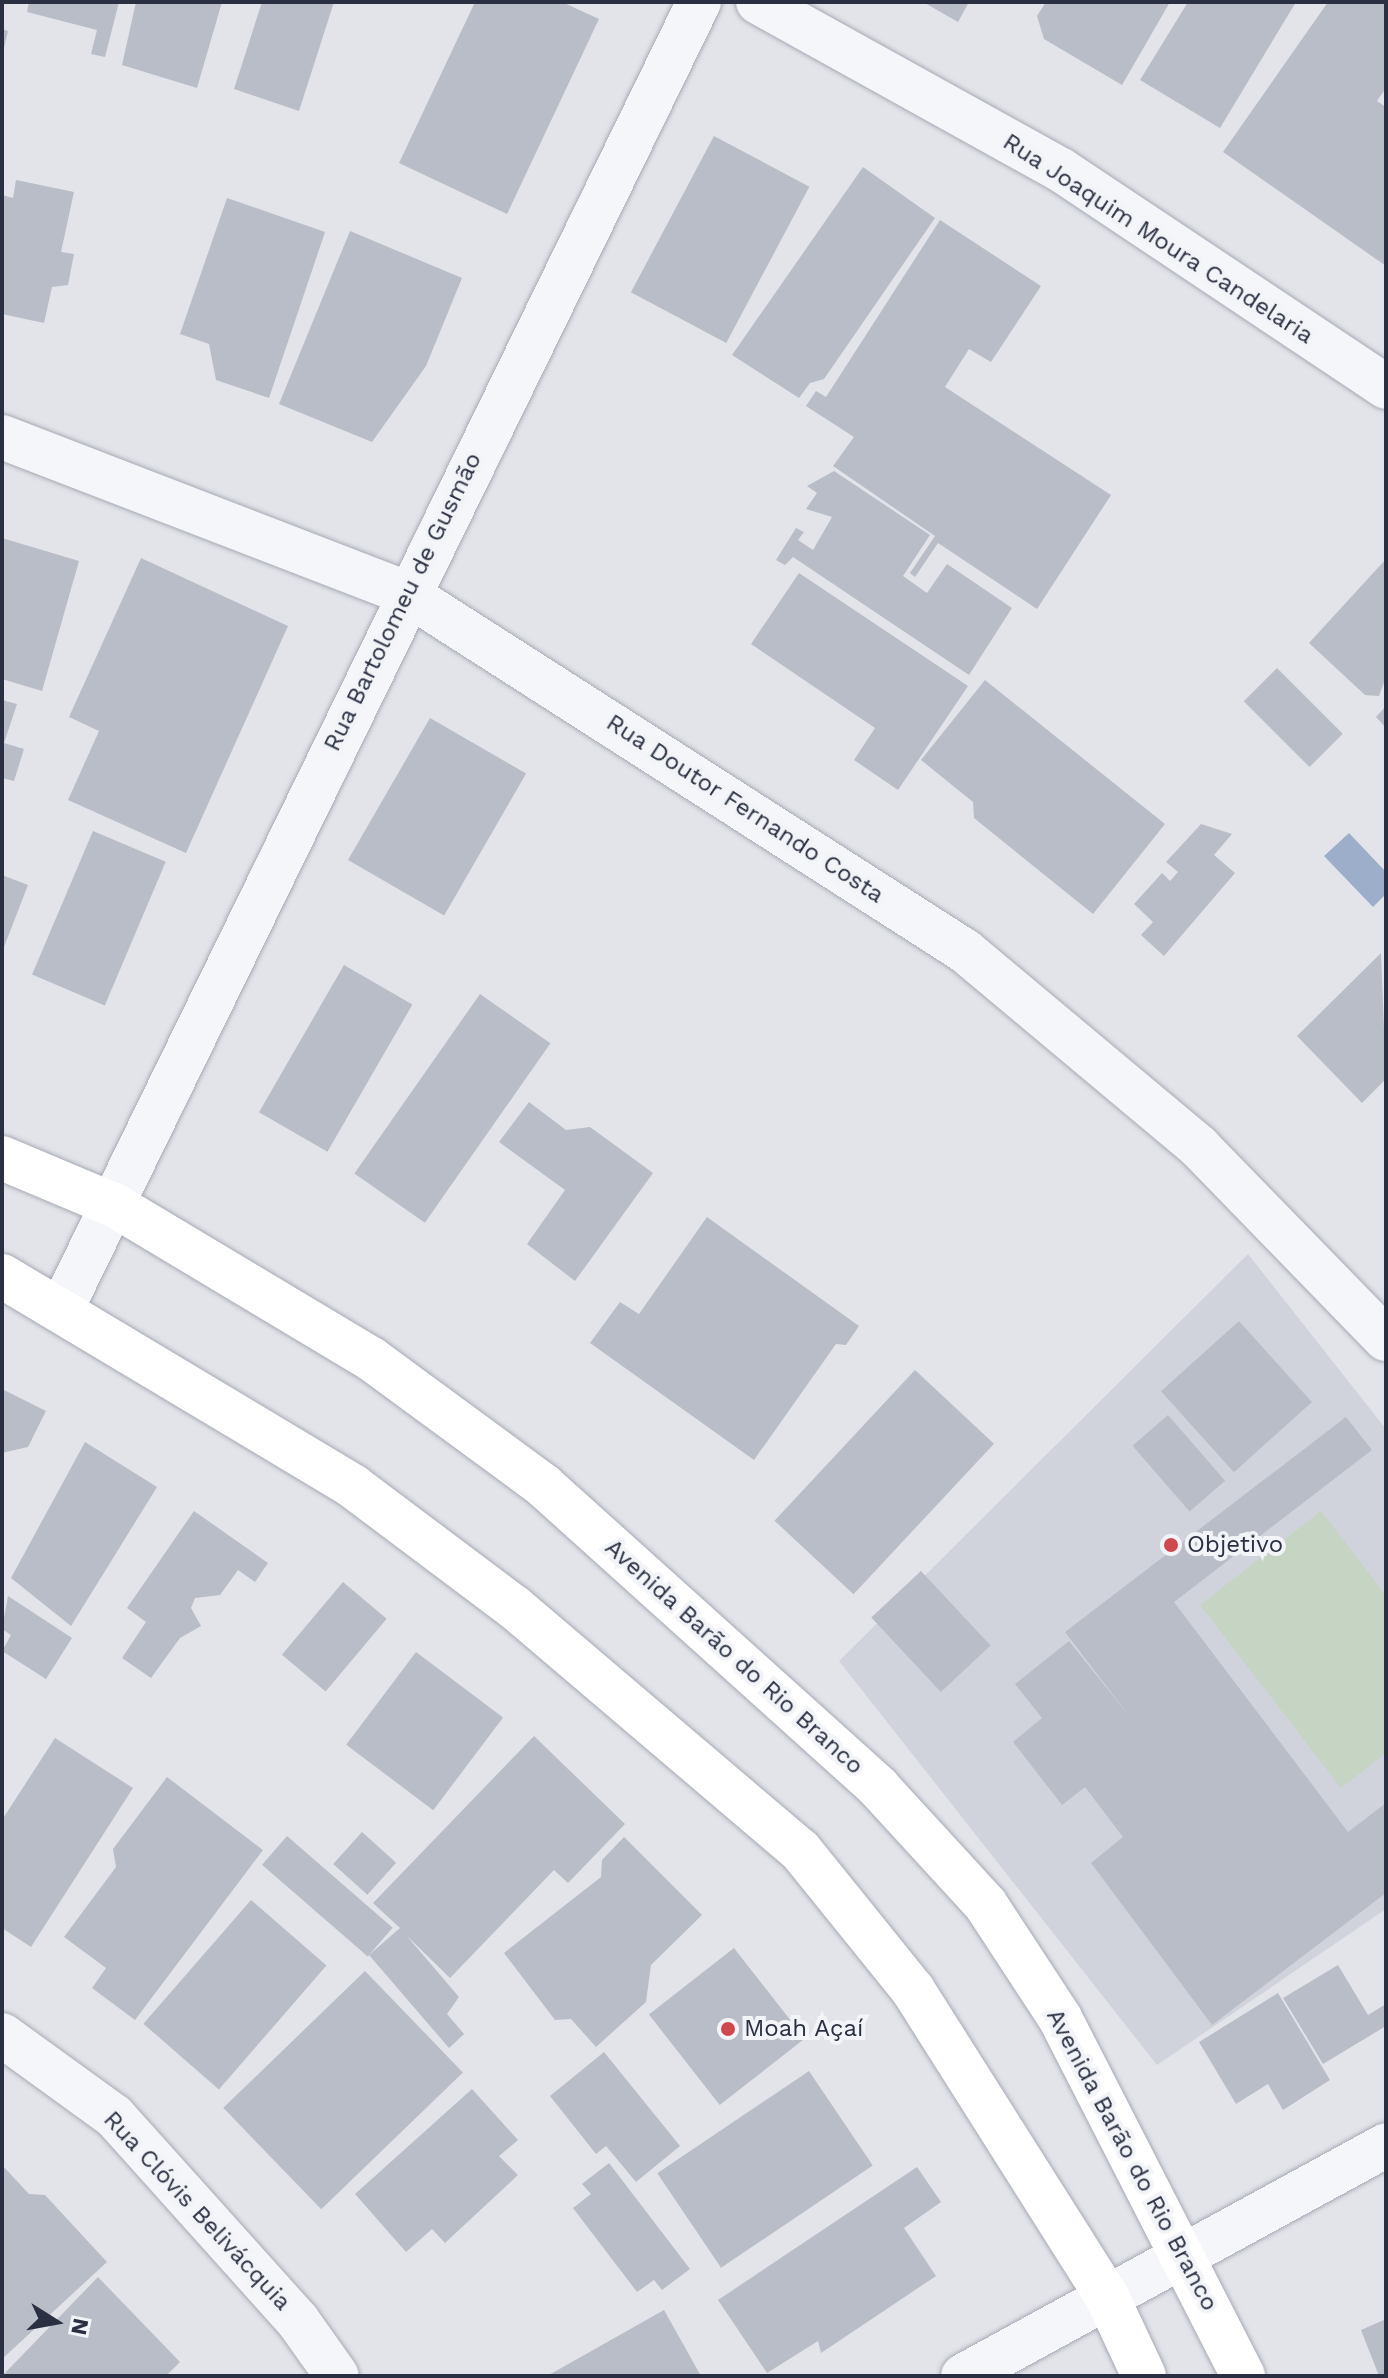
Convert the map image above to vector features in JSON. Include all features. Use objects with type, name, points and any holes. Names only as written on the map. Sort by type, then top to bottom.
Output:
[{"type":"main road","name":"Avenida Barão do Rio Branco","points":[[2,1158],[114,1205],[370,1358],[544,1486],[878,1787],[986,1905],[1052,2005],[1186,2259],[1243,2376]]},
{"type":"main road","points":[[2,1276],[63,1306],[354,1487],[514,1607],[800,1850],[913,1990],[1108,2299],[1144,2376]]},
{"type":"street","name":"Rua Bartolomeu de Gusmão","points":[[63,1306],[406,593],[699,2]]},
{"type":"street","name":"Rua Joaquim Moura Candelaria","points":[[758,2],[1061,170],[1386,387]]},
{"type":"street","name":"Rua Doutor Fernando Costa","points":[[2,437],[406,593],[965,951],[1199,1147],[1386,1339]]},
{"type":"street","name":"Rua Clóvis Belivácquia","points":[[2,2035],[114,2116],[298,2321],[337,2376]]},
{"type":"street","points":[[963,2376],[1186,2259],[1386,2145]]},
{"type":"shaded area","name":"Objetivo","points":[[1248,1254],[1386,1429],[1386,1909],[1157,2065],[839,1661]]},
{"type":"green space","points":[[1321,1511],[1386,1595],[1386,1753],[1341,1788],[1200,1605]]},
{"type":"water","points":[[1349,833],[1386,872],[1386,894],[1373,907],[1324,856]]},
{"type":"building","points":[[29,2],[119,2],[105,57],[91,54],[97,30],[27,12]]},
{"type":"building","points":[[136,2],[222,2],[197,88],[122,65]]},
{"type":"building","points":[[262,2],[334,2],[299,111],[234,89]]},
{"type":"building","points":[[475,2],[562,2],[599,19],[507,214],[399,163]]},
{"type":"building","points":[[923,2],[969,2],[958,22]]},
{"type":"building","points":[[1046,2],[1170,2],[1122,85],[1044,39],[1037,16]]},
{"type":"building","points":[[1188,2],[1296,2],[1220,128],[1140,80]]},
{"type":"building","points":[[1328,2],[1386,2],[1386,88],[1377,101],[1386,107],[1386,266],[1223,152]]},
{"type":"building","points":[[2,29],[8,31],[3,52],[2,51]]},
{"type":"building","points":[[714,136],[809,187],[726,343],[631,292]]},
{"type":"building","points":[[863,167],[935,218],[824,379],[810,383],[799,398],[732,355]]},
{"type":"building","points":[[16,180],[74,192],[61,252],[74,254],[68,285],[52,287],[44,323],[2,314],[2,195],[13,198]]},
{"type":"building","points":[[227,198],[325,232],[269,398],[216,380],[209,344],[180,334]]},
{"type":"building","points":[[940,220],[1041,286],[991,362],[969,349],[945,387],[1111,495],[1037,609],[938,543],[915,577],[910,573],[935,536],[833,466],[854,437],[806,406],[816,391],[826,397]]},
{"type":"building","points":[[350,231],[462,278],[426,366],[372,442],[279,404]]},
{"type":"building","points":[[834,471],[930,535],[903,576],[927,593],[947,564],[1012,608],[969,675],[793,557],[785,565],[776,560],[796,528],[804,532],[798,540],[813,550],[832,517],[806,509],[817,493],[807,486]]},
{"type":"building","points":[[2,538],[79,561],[42,691],[2,679]]},
{"type":"building","points":[[141,558],[288,626],[186,853],[68,800],[99,731],[69,717]]},
{"type":"building","points":[[1386,559],[1386,677],[1379,696],[1365,695],[1309,643]]},
{"type":"building","points":[[799,573],[968,686],[898,790],[854,760],[875,728],[751,644]]},
{"type":"building","points":[[1277,668],[1343,734],[1310,767],[1244,701]]},
{"type":"building","points":[[985,680],[1165,824],[1093,914],[974,818],[973,802],[921,760]]},
{"type":"building","points":[[2,700],[17,704],[4,743],[24,749],[14,781],[2,778]]},
{"type":"building","points":[[1386,706],[1386,728],[1376,717]]},
{"type":"building","points":[[430,718],[526,774],[444,916],[348,860]]},
{"type":"building","points":[[1201,824],[1232,834],[1214,855],[1235,873],[1164,956],[1141,935],[1153,922],[1134,904],[1162,873],[1170,881],[1178,872],[1166,862]]},
{"type":"building","points":[[93,831],[166,862],[105,1005],[32,975]]},
{"type":"building","points":[[2,875],[28,885],[2,952]]},
{"type":"building","points":[[1381,953],[1386,1079],[1362,1103],[1297,1036]]},
{"type":"building","points":[[344,965],[412,1004],[327,1152],[259,1112]]},
{"type":"building","points":[[480,994],[550,1043],[425,1223],[354,1173]]},
{"type":"building","points":[[529,1102],[566,1130],[590,1127],[653,1173],[575,1281],[527,1244],[565,1190],[499,1142]]},
{"type":"building","points":[[707,1217],[859,1326],[846,1345],[836,1344],[754,1460],[590,1343],[620,1302],[639,1314]]},
{"type":"building","points":[[1239,1321],[1312,1402],[1234,1472],[1161,1391]]},
{"type":"building","points":[[915,1370],[994,1444],[853,1594],[775,1521]]},
{"type":"building","points":[[2,1389],[46,1411],[28,1447],[2,1453]]},
{"type":"building","points":[[1168,1415],[1225,1481],[1190,1511],[1133,1446]]},
{"type":"building","points":[[1346,1417],[1372,1450],[1174,1602],[1348,1832],[1386,1803],[1386,1893],[1212,2025],[1091,1863],[1123,1837],[1085,1787],[1062,1805],[1013,1742],[1042,1718],[1015,1684],[1069,1641],[1130,1717],[1065,1632]]},
{"type":"building","points":[[85,1442],[157,1487],[71,1626],[11,1578]]},
{"type":"building","points":[[194,1511],[268,1563],[255,1582],[238,1570],[220,1595],[195,1598],[191,1608],[201,1626],[180,1638],[151,1678],[122,1658],[146,1622],[127,1608]]},
{"type":"building","points":[[921,1571],[991,1646],[941,1692],[871,1617]]},
{"type":"building","points":[[343,1582],[387,1619],[326,1691],[282,1655]]},
{"type":"building","points":[[8,1596],[72,1638],[46,1679],[2,1651],[11,1635],[2,1629]]},
{"type":"building","points":[[416,1652],[503,1718],[433,1810],[346,1745]]},
{"type":"building","points":[[534,1736],[625,1824],[568,1883],[554,1870],[450,1978],[406,1935],[459,1997],[447,2014],[464,2034],[449,2048],[369,1955],[400,1928],[373,1903]]},
{"type":"building","points":[[55,1738],[133,1788],[31,1947],[2,1928],[2,1820]]},
{"type":"building","points":[[167,1777],[263,1850],[135,2020],[92,1988],[106,1968],[64,1937],[116,1867],[113,1849]]},
{"type":"building","points":[[362,1832],[396,1863],[367,1895],[333,1864]]},
{"type":"building","points":[[287,1836],[393,1928],[368,1957],[262,1865]]},
{"type":"building","points":[[624,1837],[702,1915],[651,1965],[646,2002],[596,2047],[571,2019],[555,2020],[504,1953],[601,1877],[602,1860]]},
{"type":"building","points":[[251,1900],[326,1966],[219,2089],[143,2024]]},
{"type":"building","name":"Moah Açaí","points":[[734,1948],[805,2039],[720,2105],[649,2014]]},
{"type":"building","points":[[1338,1965],[1368,2015],[1386,2004],[1386,2026],[1323,2064],[1283,1998]]},
{"type":"building","points":[[365,1971],[463,2072],[321,2209],[223,2108]]},
{"type":"building","points":[[1278,1993],[1330,2080],[1283,2110],[1268,2084],[1236,2104],[1199,2042]]},
{"type":"building","points":[[604,2052],[680,2146],[636,2182],[606,2146],[596,2154],[550,2096]]},
{"type":"building","points":[[809,2071],[873,2166],[721,2268],[657,2173]]},
{"type":"building","points":[[472,2089],[518,2140],[499,2156],[518,2175],[445,2243],[432,2229],[406,2252],[355,2194]]},
{"type":"building","points":[[609,2163],[690,2269],[662,2290],[654,2280],[637,2292],[573,2208],[591,2194],[582,2184]]},
{"type":"building","points":[[2,2165],[29,2194],[45,2195],[107,2262],[2,2359]]},
{"type":"building","points":[[917,2167],[941,2202],[904,2228],[936,2276],[821,2353],[818,2341],[767,2373],[718,2300]]},
{"type":"building","points":[[98,2277],[180,2362],[166,2376],[2,2376]]},
{"type":"building","points":[[664,2310],[701,2376],[547,2376]]},
{"type":"building","points":[[1386,2319],[1386,2376],[1379,2376],[1361,2330]]},
{"type":"place","name":"Objetivo","points":[[1171,1545]]},
{"type":"place","name":"Moah Açaí","points":[[728,2029]]}]
